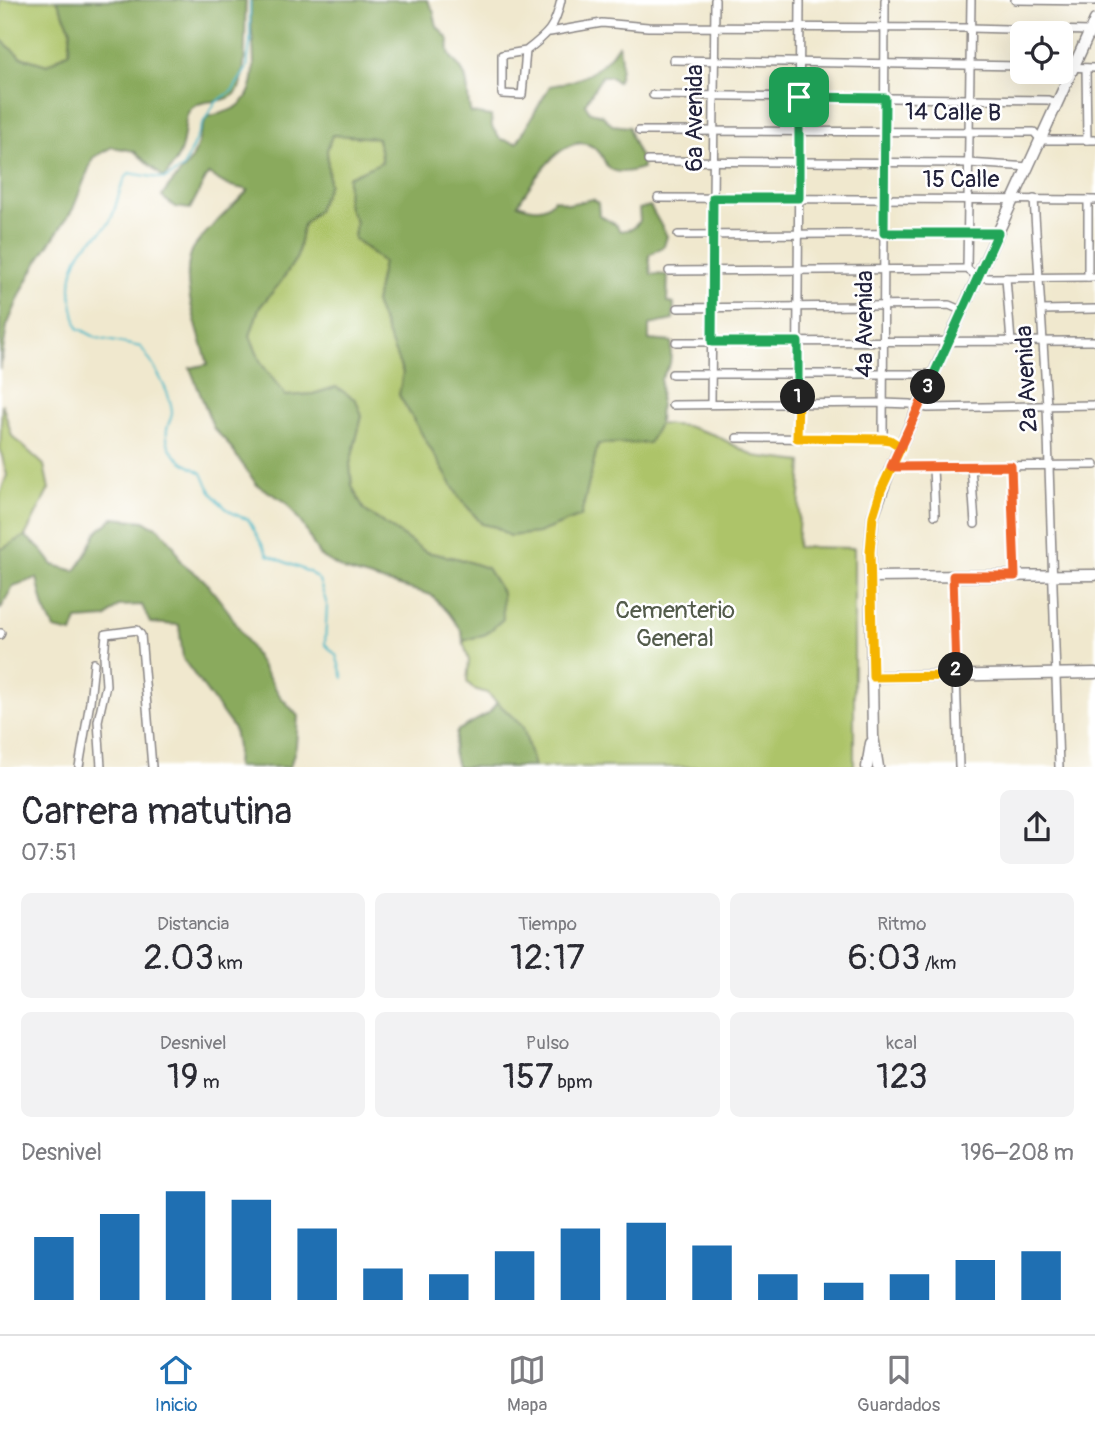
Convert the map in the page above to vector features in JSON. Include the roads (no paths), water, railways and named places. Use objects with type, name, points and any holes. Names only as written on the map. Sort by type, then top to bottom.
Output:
[{"type":"main road","points":[[1073,68],[1095,20]]},
{"type":"main road","points":[[878,767],[873,736],[873,516],[891,467],[1066,84]]},
{"type":"main road","points":[[871,577],[1095,575]]},
{"type":"main road","points":[[873,677],[1095,673]]},
{"type":"main road","points":[[867,767],[873,736]]},
{"type":"street","points":[[526,51],[521,95],[501,93],[504,53],[526,51],[550,32],[558,17],[561,0]]},
{"type":"street","name":"6a Avenida","points":[[711,404],[715,0]]},
{"type":"street","points":[[797,438],[800,0]]},
{"type":"street","name":"4a Avenida","points":[[883,439],[885,0]]},
{"type":"street","points":[[967,269],[971,0]]},
{"type":"street","points":[[1015,0],[1095,1]]},
{"type":"street","points":[[550,32],[602,23],[638,27],[1090,31]]},
{"type":"street","points":[[673,60],[1010,66]]},
{"type":"street","points":[[1073,68],[1095,68]]},
{"type":"street","points":[[1086,68],[1091,140]]},
{"type":"street","points":[[653,95],[1048,100],[1057,103]]},
{"type":"street","name":"14 Calle B","points":[[639,131],[1034,132],[1041,140],[1091,140]]},
{"type":"street","points":[[648,161],[968,163],[1029,167]]},
{"type":"street","name":"15 Calle","points":[[658,198],[1092,200]]},
{"type":"street","name":"2a Avenida","points":[[1034,199],[1047,406],[1059,767]]},
{"type":"street","points":[[669,271],[967,269],[978,277],[1091,277],[1092,200]]},
{"type":"street","points":[[678,235],[998,233]]},
{"type":"street","points":[[1006,278],[1011,342]]},
{"type":"street","points":[[678,307],[949,305],[963,311]]},
{"type":"street","points":[[1041,310],[1095,309]]},
{"type":"street","points":[[676,342],[1095,341]]},
{"type":"street","points":[[672,374],[934,374]]},
{"type":"street","points":[[672,405],[1095,405]]},
{"type":"street","points":[[737,438],[883,439],[901,447]]},
{"type":"street","points":[[891,467],[1095,465]]},
{"type":"street","points":[[971,466],[975,524]]},
{"type":"street","points":[[1011,466],[1015,576]]},
{"type":"street","points":[[933,467],[935,515]]},
{"type":"street","points":[[953,576],[958,767]]},
{"type":"street","points":[[101,767],[98,721],[106,685],[104,656],[108,632],[140,632],[152,767]]},
{"type":"street","points":[[79,767],[93,667]]},
{"type":"waterway","points":[[250,0],[247,68],[233,90],[215,103],[183,168],[165,179],[129,173],[109,223],[85,246],[77,259],[71,288],[73,308],[78,328],[97,338],[141,347],[169,396],[172,413],[167,437],[172,451],[202,473],[209,488],[225,508],[248,519],[268,555],[309,572],[319,580],[327,605],[325,644],[336,655],[343,678]]},
{"type":"park label","name":"Cementerio General","points":[[675,624]]}]
